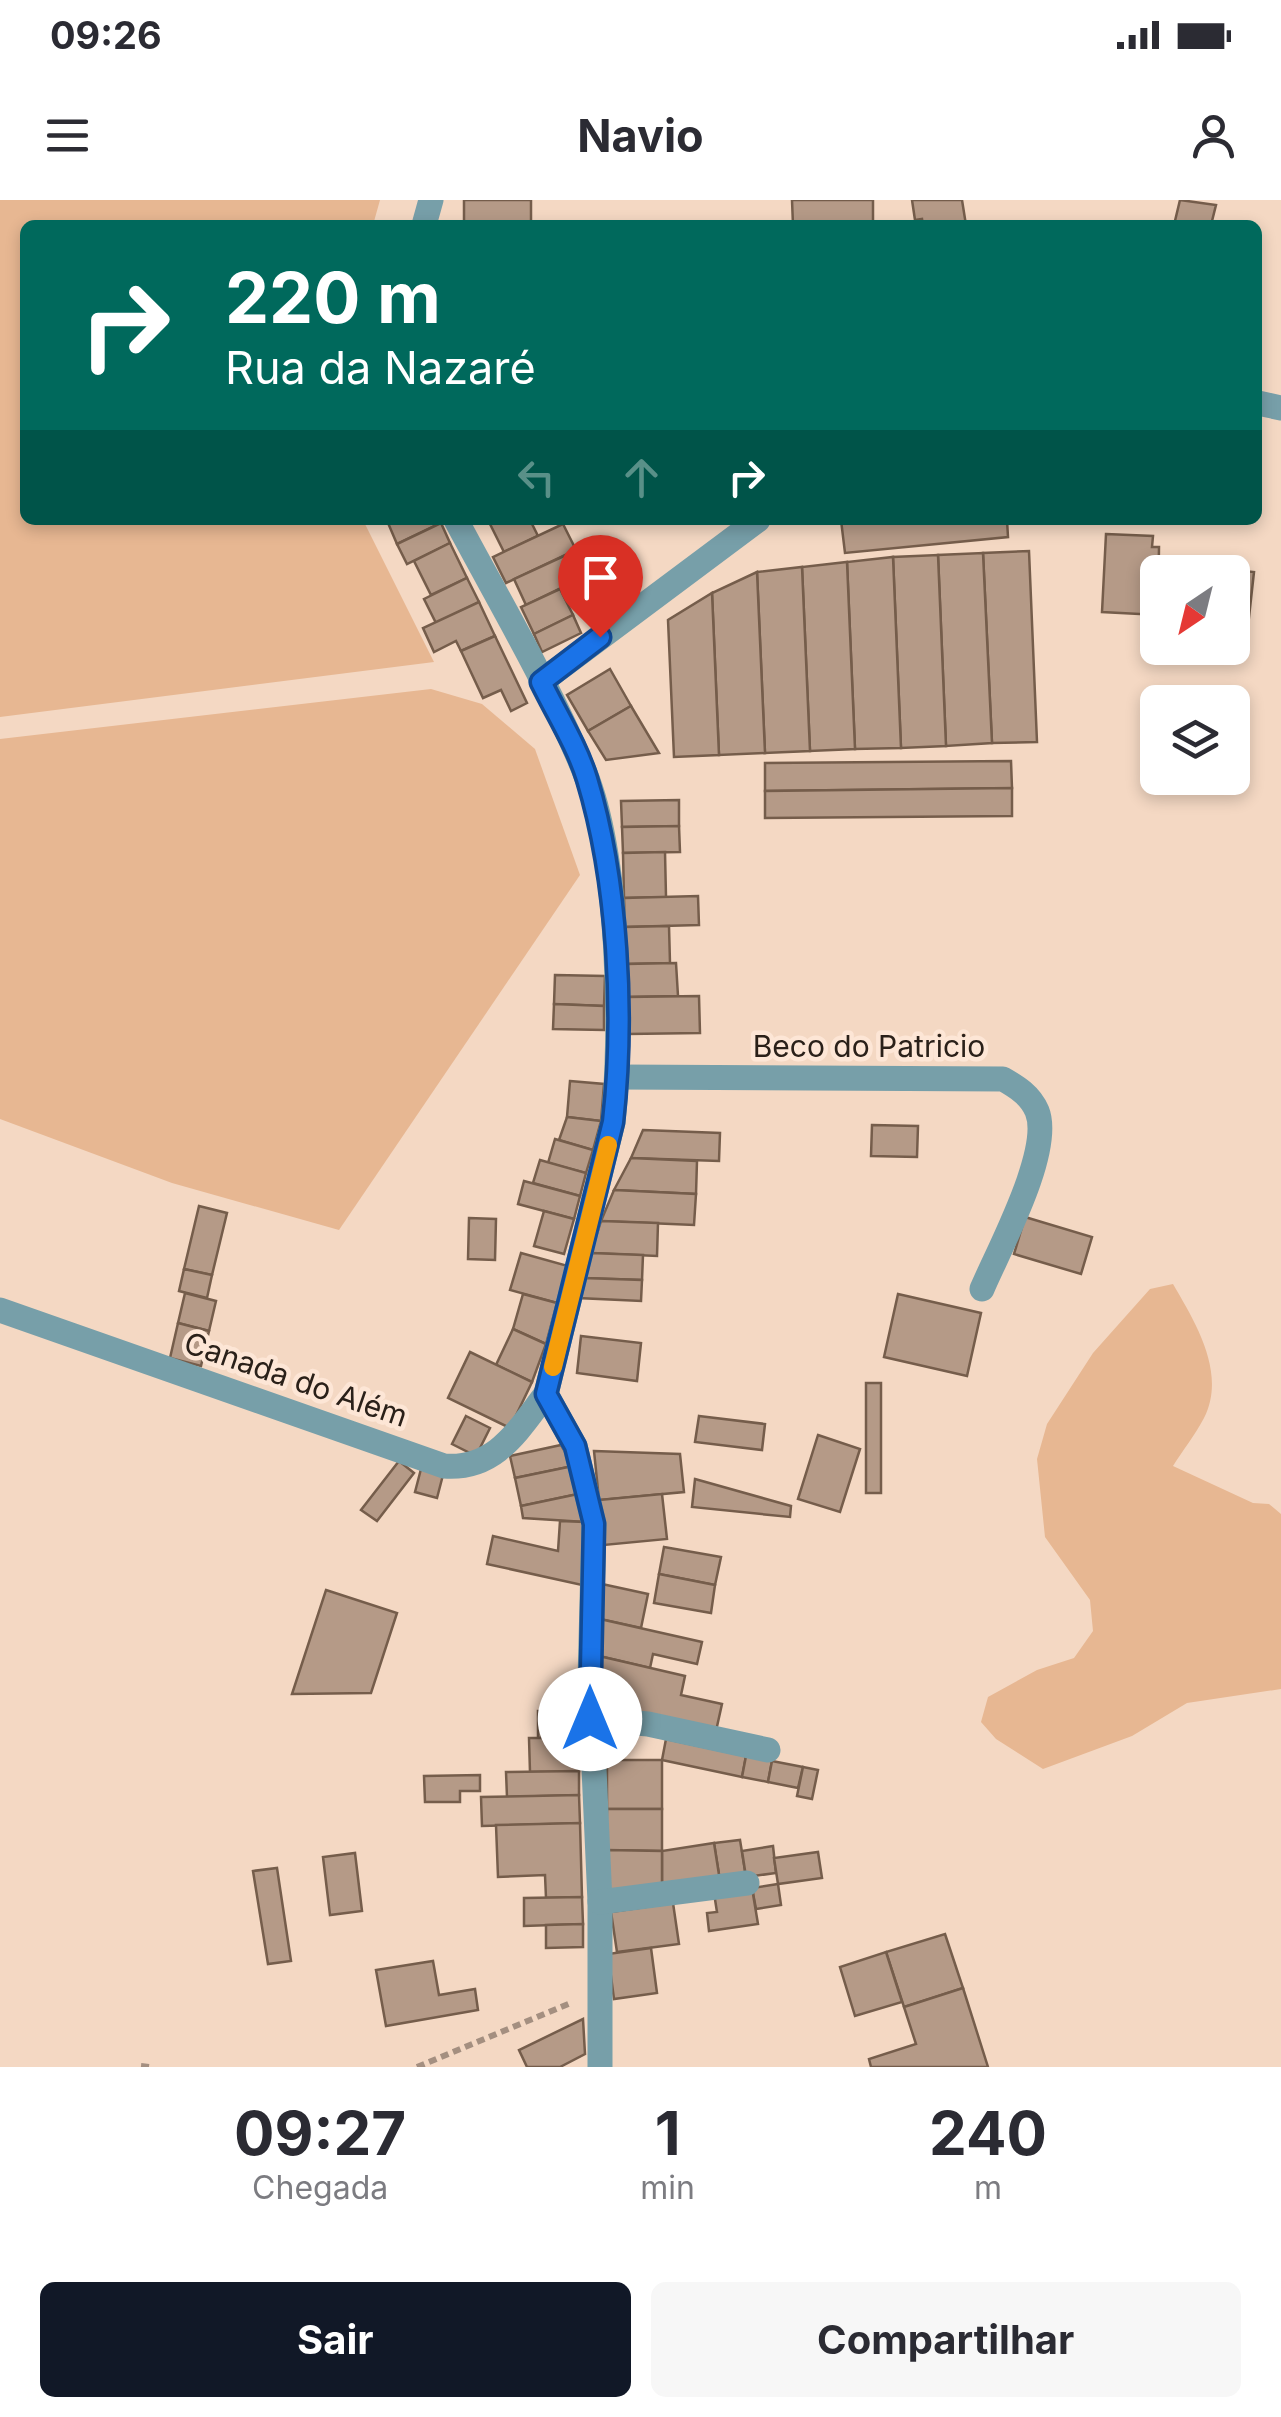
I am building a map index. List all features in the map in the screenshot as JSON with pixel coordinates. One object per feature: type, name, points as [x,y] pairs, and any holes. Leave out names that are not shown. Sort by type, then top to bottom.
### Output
[{"type":"street","points":[[459,525],[586,774],[601,830],[616,994],[618,1077],[613,1122],[546,1394],[575,1446],[594,1524],[590,1719],[600,1902],[600,2067]]},
{"type":"street","points":[[541,682],[751,525]]},
{"type":"street","name":"Beco do Patricio","points":[[618,1077],[1003,1079],[1023,1091],[1036,1110],[1040,1149],[982,1289]]},
{"type":"street","name":"Canada do Além","points":[[0,1310],[444,1466],[460,1467],[490,1458],[546,1394]]},
{"type":"street","points":[[590,1719],[648,1724],[768,1750]]},
{"type":"street","points":[[600,1902],[747,1882]]},
{"type":"path","points":[[417,2067],[598,1992]]},
{"type":"shaded area","points":[[0,200],[380,200],[374,220],[20,220],[20,525],[366,525],[434,662],[0,717]]},
{"type":"shaded area","points":[[431,689],[482,704],[535,749],[580,875],[339,1230],[172,1183],[0,1119],[0,739]]},
{"type":"shaded area","points":[[1173,1284],[1205,1348],[1212,1383],[1204,1418],[1173,1466],[1253,1503],[1269,1504],[1281,1514],[1281,1689],[1187,1703],[1132,1736],[1043,1769],[996,1739],[981,1722],[988,1697],[1037,1670],[1074,1658],[1093,1631],[1090,1600],[1045,1537],[1037,1459],[1047,1424],[1093,1353],[1150,1289]]},
{"type":"building","points":[[464,200],[531,200],[531,220],[464,220]]},
{"type":"building","points":[[792,200],[873,200],[873,220],[793,220]]},
{"type":"building","points":[[912,200],[962,200],[965,220],[915,220]]},
{"type":"building","points":[[1180,200],[1216,205],[1212,220],[1175,220]]},
{"type":"building","points":[[389,525],[437,525],[397,544]]},
{"type":"building","points":[[437,525],[442,525],[450,543],[407,564],[397,544]]},
{"type":"building","points":[[490,525],[532,525],[538,536],[504,552]]},
{"type":"building","points":[[561,525],[576,550],[506,583],[493,557]]},
{"type":"building","points":[[842,525],[1007,525],[1008,537],[845,553]]},
{"type":"building","points":[[1106,534],[1153,536],[1152,547],[1159,547],[1159,555],[1140,555],[1140,614],[1102,612]]},
{"type":"building","points":[[450,543],[467,578],[431,595],[414,561]]},
{"type":"building","points":[[1029,551],[1037,742],[992,743],[983,553]]},
{"type":"building","points":[[983,553],[992,743],[946,746],[938,555]]},
{"type":"building","points":[[938,555],[946,746],[901,748],[893,557]]},
{"type":"building","points":[[564,556],[575,581],[526,605],[514,579]]},
{"type":"building","points":[[893,557],[901,748],[855,749],[847,562]]},
{"type":"building","points":[[847,562],[855,749],[810,751],[802,567]]},
{"type":"building","points":[[802,567],[810,751],[765,753],[757,572]]},
{"type":"building","points":[[757,572],[765,753],[719,755],[712,593]]},
{"type":"building","points":[[1250,572],[1254,572],[1250,608]]},
{"type":"building","points":[[467,578],[479,602],[436,623],[424,599]]},
{"type":"building","points":[[560,589],[573,615],[534,634],[521,607]]},
{"type":"building","points":[[712,593],[719,755],[674,757],[668,620]]},
{"type":"building","points":[[479,602],[495,636],[461,651],[456,641],[434,652],[423,628]]},
{"type":"building","points":[[573,615],[581,633],[542,652],[534,634]]},
{"type":"building","points":[[495,636],[527,703],[511,711],[501,690],[483,698],[461,651]]},
{"type":"building","points":[[610,669],[631,706],[588,731],[567,695]]},
{"type":"building","points":[[631,706],[659,753],[606,760],[588,731]]},
{"type":"building","points":[[1011,761],[1012,788],[765,791],[765,763]]},
{"type":"building","points":[[1012,788],[1012,816],[765,818],[765,791]]},
{"type":"building","points":[[679,800],[679,826],[622,827],[621,801]]},
{"type":"building","points":[[679,826],[680,852],[623,853],[622,827]]},
{"type":"building","points":[[665,852],[666,897],[624,898],[623,853]]},
{"type":"building","points":[[698,896],[699,925],[625,927],[624,898]]},
{"type":"building","points":[[669,926],[670,963],[626,964],[625,927]]},
{"type":"building","points":[[676,963],[678,996],[627,997],[626,964]]},
{"type":"building","points":[[555,975],[605,976],[604,1006],[554,1004]]},
{"type":"building","points":[[699,996],[700,1033],[628,1034],[627,997]]},
{"type":"building","points":[[554,1004],[604,1006],[604,1030],[553,1029]]},
{"type":"building","points":[[570,1081],[604,1084],[601,1121],[567,1117]]},
{"type":"building","points":[[567,1117],[601,1121],[593,1150],[559,1140]]},
{"type":"building","points":[[872,1125],[918,1126],[917,1157],[871,1156]]},
{"type":"building","points":[[643,1130],[720,1133],[719,1161],[631,1158]]},
{"type":"building","points":[[555,1139],[593,1150],[586,1173],[548,1163]]},
{"type":"building","points":[[631,1158],[697,1161],[696,1194],[614,1190]]},
{"type":"building","points":[[540,1160],[586,1173],[580,1196],[533,1183]]},
{"type":"building","points":[[524,1181],[580,1196],[574,1219],[518,1204]]},
{"type":"building","points":[[614,1190],[696,1194],[694,1225],[601,1221]]},
{"type":"building","points":[[199,1206],[227,1213],[212,1275],[184,1269]]},
{"type":"building","points":[[544,1211],[574,1219],[564,1254],[534,1246]]},
{"type":"building","points":[[1025,1217],[1092,1237],[1081,1274],[1014,1254]]},
{"type":"building","points":[[469,1218],[496,1219],[495,1260],[468,1259]]},
{"type":"building","points":[[601,1221],[658,1223],[657,1256],[591,1253]]},
{"type":"building","points":[[521,1253],[568,1266],[557,1303],[510,1290]]},
{"type":"building","points":[[591,1253],[643,1255],[642,1280],[583,1278]]},
{"type":"building","points":[[184,1269],[212,1275],[207,1298],[179,1291]]},
{"type":"building","points":[[583,1278],[642,1280],[641,1301],[578,1298]]},
{"type":"building","points":[[185,1293],[216,1301],[209,1331],[178,1323]]},
{"type":"building","points":[[523,1294],[557,1303],[546,1344],[513,1329]]},
{"type":"building","points":[[898,1294],[981,1313],[967,1376],[884,1357]]},
{"type":"building","points":[[178,1323],[209,1331],[201,1366],[170,1358]]},
{"type":"building","points":[[513,1329],[546,1344],[532,1382],[496,1365]]},
{"type":"building","points":[[581,1336],[641,1343],[637,1381],[577,1373]]},
{"type":"building","points":[[470,1352],[532,1382],[510,1428],[448,1398]]},
{"type":"building","points":[[866,1383],[881,1383],[881,1493],[866,1493]]},
{"type":"building","points":[[466,1416],[490,1428],[476,1456],[452,1444]]},
{"type":"building","points":[[699,1416],[765,1424],[762,1450],[695,1442]]},
{"type":"building","points":[[818,1435],[860,1449],[840,1512],[798,1499]]},
{"type":"building","points":[[561,1445],[573,1466],[515,1478],[510,1456]]},
{"type":"building","points":[[594,1451],[680,1454],[684,1492],[599,1500]]},
{"type":"building","points":[[399,1461],[414,1473],[377,1521],[361,1510]]},
{"type":"building","points":[[573,1466],[578,1494],[521,1506],[515,1478]]},
{"type":"building","points":[[421,1469],[443,1475],[437,1498],[415,1492]]},
{"type":"building","points":[[695,1479],[791,1506],[790,1517],[692,1507]]},
{"type":"building","points":[[578,1494],[585,1522],[523,1518],[521,1506]]},
{"type":"building","points":[[662,1494],[667,1539],[604,1545],[599,1500]]},
{"type":"building","points":[[560,1521],[585,1522],[582,1585],[487,1564],[493,1536],[558,1551]]},
{"type":"building","points":[[664,1547],[721,1557],[715,1585],[659,1574]]},
{"type":"building","points":[[659,1574],[715,1585],[711,1613],[654,1603]]},
{"type":"building","points":[[602,1584],[648,1594],[641,1628],[600,1619]]},
{"type":"building","points":[[326,1590],[397,1613],[371,1693],[292,1694]]},
{"type":"building","points":[[600,1619],[702,1642],[697,1664],[653,1654],[650,1668],[599,1656]]},
{"type":"building","points":[[599,1656],[685,1676],[681,1695],[722,1704],[716,1731],[597,1704]]},
{"type":"building","points":[[538,1711],[577,1711],[578,1738],[538,1738]]},
{"type":"building","points":[[529,1738],[578,1738],[579,1771],[530,1772]]},
{"type":"building","points":[[666,1739],[746,1756],[742,1777],[662,1760]]},
{"type":"building","points":[[746,1756],[772,1761],[768,1782],[742,1777]]},
{"type":"building","points":[[607,1760],[662,1760],[662,1809],[607,1809]]},
{"type":"building","points":[[772,1761],[803,1767],[798,1788],[768,1782]]},
{"type":"building","points":[[803,1767],[818,1770],[812,1799],[797,1796]]},
{"type":"building","points":[[579,1771],[579,1795],[507,1797],[506,1772]]},
{"type":"building","points":[[480,1775],[480,1791],[460,1791],[460,1802],[425,1802],[424,1776]]},
{"type":"building","points":[[579,1795],[580,1823],[482,1826],[481,1797]]},
{"type":"building","points":[[607,1809],[662,1809],[662,1851],[606,1850]]},
{"type":"building","points":[[580,1823],[582,1897],[546,1898],[545,1875],[498,1877],[496,1825]]},
{"type":"building","points":[[740,1840],[746,1877],[720,1881],[714,1843]]},
{"type":"building","points":[[714,1843],[720,1881],[662,1889],[662,1851]]},
{"type":"building","points":[[773,1846],[776,1873],[746,1877],[742,1851]]},
{"type":"building","points":[[606,1850],[662,1851],[662,1889],[606,1897]]},
{"type":"building","points":[[818,1852],[822,1878],[778,1884],[774,1858]]},
{"type":"building","points":[[355,1853],[362,1911],[330,1915],[323,1857]]},
{"type":"building","points":[[277,1868],[291,1961],[268,1964],[253,1871]]},
{"type":"building","points":[[778,1884],[781,1905],[756,1909],[752,1888]]},
{"type":"building","points":[[752,1888],[758,1924],[709,1931],[707,1913],[717,1912],[714,1893]]},
{"type":"building","points":[[582,1897],[583,1924],[524,1926],[524,1898]]},
{"type":"building","points":[[673,1903],[679,1944],[617,1952],[611,1912]]},
{"type":"building","points":[[583,1924],[583,1947],[546,1948],[546,1925]]},
{"type":"building","points":[[945,1934],[963,1988],[904,2007],[886,1952]]},
{"type":"building","points":[[651,1948],[657,1993],[614,1999],[608,1954]]},
{"type":"building","points":[[886,1952],[902,2002],[855,2016],[840,1967]]},
{"type":"building","points":[[433,1961],[439,1995],[475,1989],[478,2010],[386,2026],[376,1970]]},
{"type":"building","points":[[963,1988],[988,2067],[871,2067],[869,2059],[916,2044],[904,2007]]},
{"type":"building","points":[[583,2019],[585,2054],[560,2067],[527,2067],[519,2050]]},
{"type":"slow traffic","points":[[553,1367],[608,1145]]},
{"type":"route","points":[[590,1719],[594,1524],[575,1446],[546,1394],[613,1122],[618,1077],[616,994],[601,830],[586,774],[541,682],[600,637]]}]
